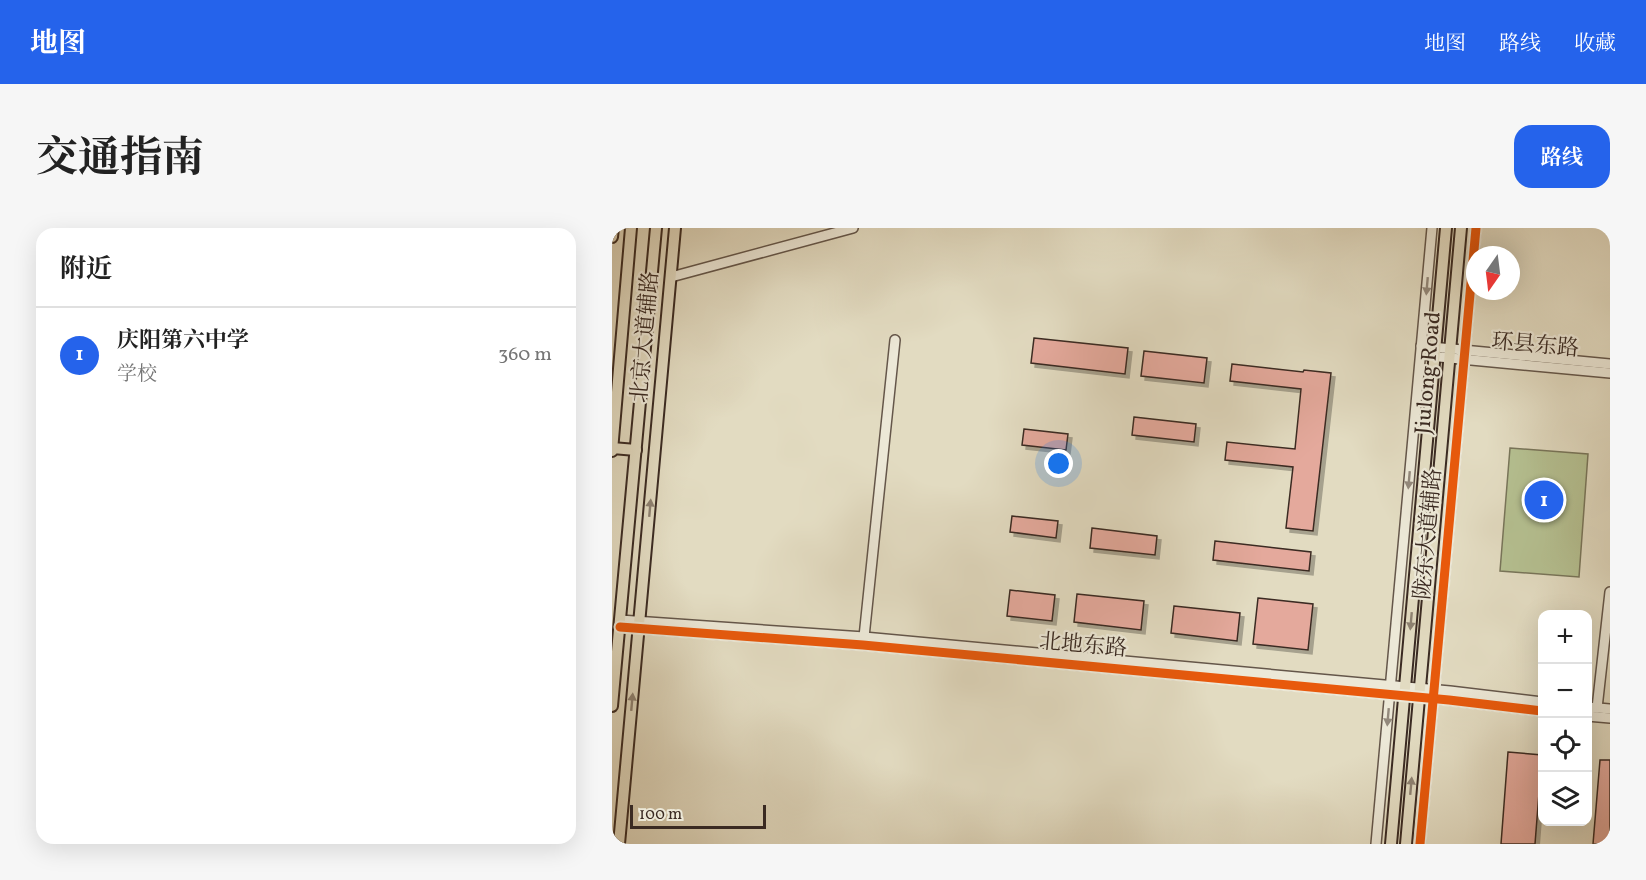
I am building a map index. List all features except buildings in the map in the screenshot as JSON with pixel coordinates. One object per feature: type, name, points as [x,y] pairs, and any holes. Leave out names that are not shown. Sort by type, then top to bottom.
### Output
[{"type":"main road","points":[[612,237],[613,228]]},
{"type":"main road","points":[[632,228],[612,450],[636,450]]},
{"type":"main road","points":[[612,706],[656,228]]},
{"type":"main road","name":"北京大道辅路","points":[[619,844],[675,228]]},
{"type":"main road","name":"Jiulong Road","points":[[1391,844],[1446,228]]},
{"type":"main road","name":"Jiulong Road","points":[[1406,844],[1461,228]]},
{"type":"street","points":[[671,277],[853,228]]},
{"type":"street","name":"陇东大道辅路","points":[[1376,844],[1432,228]]},
{"type":"street","name":"陇东大道辅路","points":[[1420,844],[1476,228]]},
{"type":"street","points":[[864,637],[895,340]]},
{"type":"street","name":"环县东路","points":[[1421,351],[1610,364]]},
{"type":"street","name":"环县东路","points":[[1464,355],[1610,373]]},
{"type":"street","points":[[1610,592],[1592,708],[1610,709]]},
{"type":"street","name":"北地东路","points":[[620,623],[1390,690]]},
{"type":"street","name":"北地东路","points":[[639,625],[864,637],[1405,692],[1538,702]]},
{"type":"street","name":"北地东路","points":[[1434,694],[1538,710]]},
{"type":"street","points":[[1592,716],[1610,718]]},
{"type":"green space","points":[[1510,448],[1588,454],[1579,577],[1500,571]]},
{"type":"cycle path","points":[[1420,844],[1476,228]]},
{"type":"cycle path","points":[[620,627],[863,645],[1449,700],[1538,711]]},
{"type":"place","name":"庆阳第六中学","points":[[1544,500]]}]
